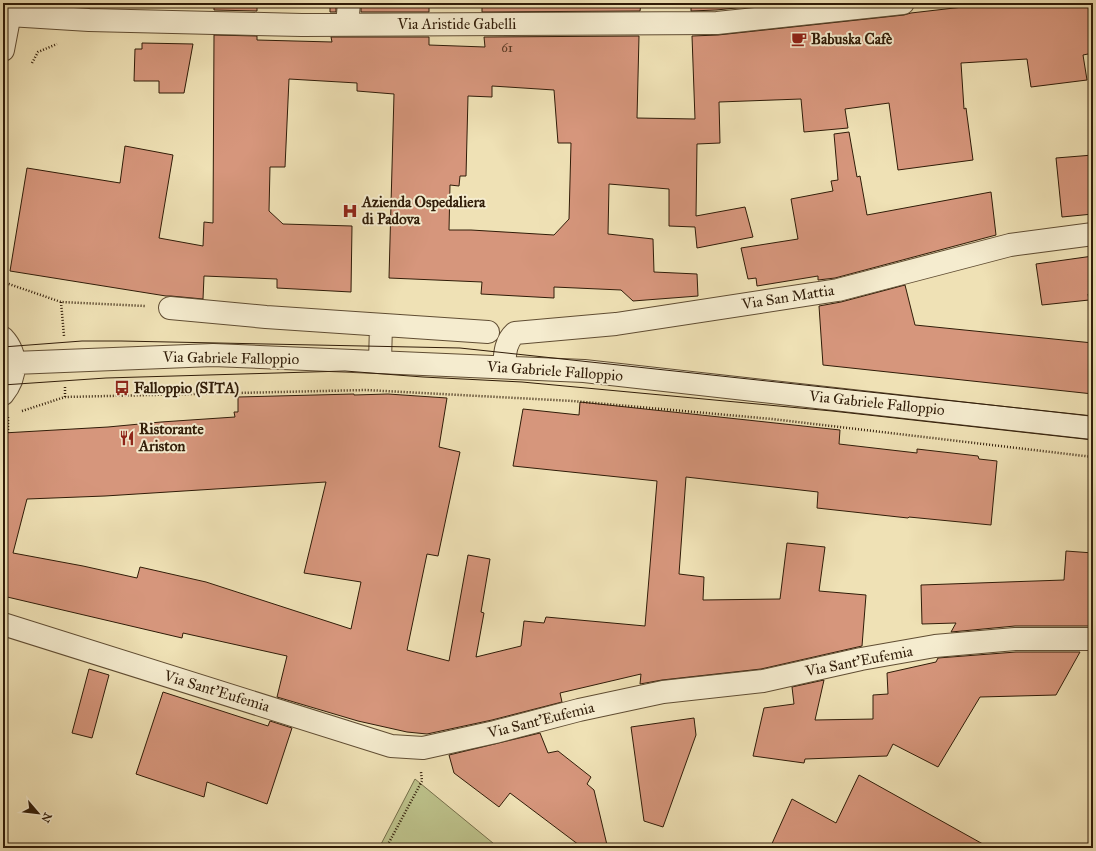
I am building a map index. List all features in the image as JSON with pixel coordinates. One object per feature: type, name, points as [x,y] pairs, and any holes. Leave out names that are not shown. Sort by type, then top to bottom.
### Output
[{"type":"street","points":[[347,25],[349,3]]},
{"type":"street","name":"Via Aristide Gabelli","points":[[11,9],[89,20],[347,25],[717,23],[903,3]]},
{"type":"street","points":[[3,50],[11,9]]},
{"type":"street","name":"Via San Mattia","points":[[504,367],[506,346],[510,337],[515,333],[616,324],[838,290],[1010,245],[1093,234]]},
{"type":"street","points":[[170,308],[488,332]]},
{"type":"street","points":[[380,362],[381,325]]},
{"type":"street","points":[[3,338],[8,343],[13,354],[14,362],[13,377],[8,388],[3,394]]},
{"type":"street","name":"Via Gabriele Falloppio","points":[[14,362],[213,355],[591,372],[1093,428]]},
{"type":"street","name":"Via Sant'Eufemia","points":[[3,624],[391,746],[423,748],[495,732],[579,710],[663,692],[763,681],[861,659],[935,646],[1014,640],[1093,639]]},
{"type":"path","points":[[3,282],[61,302],[170,308]]},
{"type":"path","points":[[22,411],[65,397],[366,390],[573,401],[772,419],[1093,458]]},
{"type":"path","points":[[3,419],[14,413]]},
{"type":"path","points":[[8,417],[8,433]]},
{"type":"path","points":[[386,848],[422,781],[423,748]]},
{"type":"green space","points":[[415,779],[499,848],[379,848]]},
{"type":"building","points":[[214,3],[257,3],[257,11],[214,10]]},
{"type":"building","points":[[330,3],[336,3],[336,12],[330,12]]},
{"type":"building","points":[[361,3],[429,3],[429,12],[361,12]]},
{"type":"building","points":[[482,3],[641,3],[640,11],[482,12]]},
{"type":"building","points":[[691,3],[786,3],[691,11]]},
{"type":"building","points":[[978,3],[1093,3],[1093,53],[1083,55],[1087,80],[1031,87],[1027,59],[961,63],[964,109],[966,108],[973,160],[898,170],[889,103],[845,109],[848,128],[804,132],[801,99],[719,102],[720,143],[697,144],[696,216],[745,207],[753,237],[697,248],[695,227],[669,226],[669,189],[609,184],[608,234],[653,239],[654,272],[697,274],[698,296],[633,301],[621,290],[554,287],[554,298],[481,294],[482,282],[389,278],[394,94],[357,91],[357,83],[289,79],[285,167],[270,167],[269,211],[283,224],[352,226],[351,292],[277,288],[277,279],[204,276],[203,299],[166,296],[10,271],[27,168],[120,183],[125,146],[173,155],[159,238],[203,246],[204,222],[213,223],[214,35],[257,36],[257,40],[332,42],[331,37],[429,37],[429,45],[485,47],[484,37],[639,36],[637,118],[695,119],[692,36],[718,35],[904,15],[963,7]],"holes":[[[492,86],[554,90],[558,143],[571,143],[569,219],[554,235],[449,230],[450,185],[459,186],[460,176],[466,176],[468,96],[492,97]]]},
{"type":"building","points":[[142,43],[193,44],[184,93],[159,93],[159,81],[134,81],[135,49],[142,49]]},
{"type":"building","points":[[849,132],[857,177],[860,176],[867,215],[991,192],[996,235],[835,278],[818,280],[818,276],[757,286],[756,278],[748,279],[741,248],[798,239],[791,199],[833,191],[831,181],[838,180],[834,134]]},
{"type":"building","points":[[1093,155],[1093,214],[1062,217],[1056,158]]},
{"type":"building","points":[[1093,256],[1093,293],[1088,294],[1089,300],[1042,305],[1036,264]]},
{"type":"building","points":[[905,285],[915,325],[1093,343],[1093,394],[823,365],[819,306],[841,302]]},
{"type":"building","points":[[388,394],[447,398],[439,447],[460,452],[438,556],[427,554],[407,650],[449,661],[468,555],[490,559],[481,612],[484,613],[476,657],[521,646],[524,621],[544,623],[546,617],[645,626],[657,481],[513,466],[523,409],[579,415],[580,402],[840,430],[839,444],[917,453],[917,449],[978,456],[979,459],[997,461],[991,525],[817,508],[818,492],[686,477],[679,574],[704,577],[703,600],[780,599],[787,543],[825,547],[819,591],[866,595],[862,646],[761,669],[662,680],[640,684],[641,674],[560,693],[562,702],[492,720],[427,734],[407,732],[358,721],[277,697],[287,656],[183,633],[182,638],[3,596],[3,433],[108,427],[235,417],[234,412],[238,412],[238,397]],"holes":[[[326,482],[304,573],[361,582],[351,629],[206,582],[140,567],[137,578],[13,553],[27,499],[105,496]]]},
{"type":"building","points":[[1066,551],[1093,553],[1093,626],[1015,626],[951,632],[956,623],[922,624],[921,585],[1064,580]]},
{"type":"building","points":[[1016,652],[1080,652],[1056,695],[980,697],[938,767],[893,744],[887,756],[805,759],[804,763],[753,756],[764,708],[794,704],[792,687],[824,680],[815,720],[873,719],[873,695],[888,694],[887,673],[936,662],[938,658]]},
{"type":"building","points":[[89,669],[109,675],[92,738],[72,733]]},
{"type":"building","points":[[163,692],[268,726],[270,721],[292,728],[267,804],[207,782],[204,797],[136,774]]},
{"type":"building","points":[[694,718],[696,735],[663,827],[644,821],[631,727]]},
{"type":"building","points":[[540,733],[548,753],[558,751],[591,777],[587,784],[594,790],[607,845],[593,848],[583,848],[510,793],[499,807],[454,773],[449,755]]},
{"type":"building","points":[[859,775],[990,848],[770,848],[792,799],[836,823]]},
{"type":"tram line","points":[[3,347],[82,341],[121,341],[460,348],[1093,416]]},
{"type":"tram line","points":[[3,385],[106,378],[345,371],[522,382],[832,411],[1093,440]]},
{"type":"place","name":"Babuska Cafè","points":[[799,39]]},
{"type":"place","name":"Azienda Ospedaliera di Padova","points":[[350,211]]},
{"type":"place","name":"Falloppio (SITA)","points":[[122,388]]},
{"type":"place","name":"Ristorante Ariston","points":[[127,438]]}]
